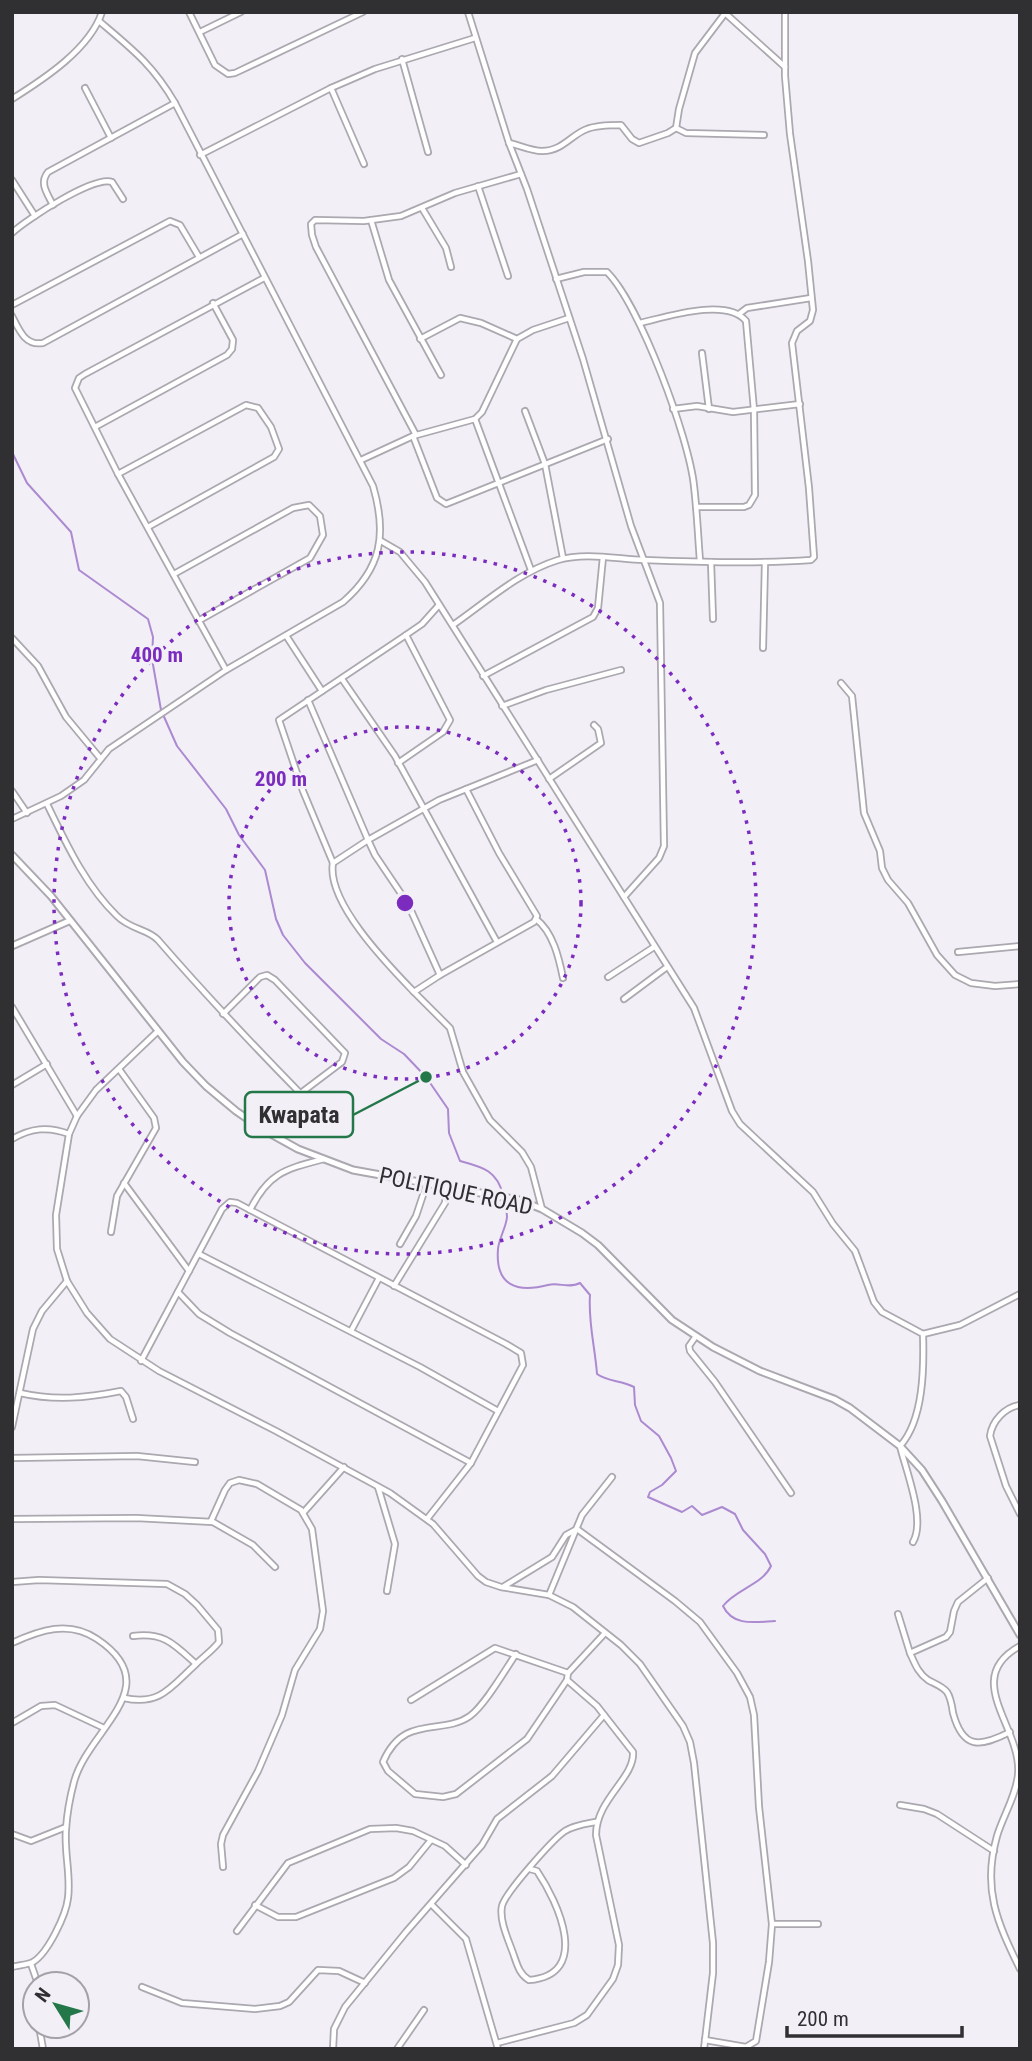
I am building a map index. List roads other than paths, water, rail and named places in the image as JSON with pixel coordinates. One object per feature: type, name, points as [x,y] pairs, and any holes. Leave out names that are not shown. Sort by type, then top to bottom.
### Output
[{"type":"street","points":[[12,99],[57,69],[99,22],[102,12]]},
{"type":"street","points":[[189,12],[215,65],[228,74],[363,12]]},
{"type":"street","points":[[200,32],[241,12]]},
{"type":"street","points":[[468,12],[608,439],[643,560],[662,611],[664,846],[659,858],[624,897]]},
{"type":"street","points":[[453,625],[531,570],[563,558],[765,562],[811,560],[816,551],[792,343],[795,335],[811,317],[811,298],[790,134],[785,67],[785,12]]},
{"type":"street","points":[[509,143],[547,151],[566,143],[584,129],[621,125],[632,139],[639,143],[668,133],[676,128],[695,53],[726,13],[785,67]]},
{"type":"street","points":[[12,820],[47,803],[83,780],[109,750],[226,670],[343,602],[357,590],[371,570],[381,541],[379,507],[373,486],[160,77],[99,22]]},
{"type":"street","points":[[200,155],[331,88],[402,59],[475,38]]},
{"type":"street","points":[[402,59],[428,152]]},
{"type":"street","points":[[85,88],[111,138]]},
{"type":"street","points":[[331,88],[364,164]]},
{"type":"street","points":[[53,205],[43,185],[48,172],[174,103]]},
{"type":"street","points":[[676,128],[686,133],[764,135]]},
{"type":"street","points":[[521,174],[447,196],[401,215],[371,220],[315,220],[311,224],[312,235],[415,436],[439,502],[446,504],[457,501],[608,439]]},
{"type":"street","points":[[12,180],[35,216]]},
{"type":"street","points":[[12,233],[35,216],[93,183],[106,180],[117,186],[123,198]]},
{"type":"street","points":[[478,186],[508,276]]},
{"type":"street","points":[[422,208],[446,248],[451,267]]},
{"type":"street","points":[[371,220],[389,281],[441,375]]},
{"type":"street","points":[[12,305],[170,221],[180,225],[199,257]]},
{"type":"street","points":[[12,316],[25,338],[36,344],[43,343],[243,234]]},
{"type":"street","points":[[556,279],[584,272],[607,272],[640,323],[673,409],[691,469],[700,561]]},
{"type":"street","points":[[226,670],[118,474],[75,388],[79,378],[213,303],[264,278]]},
{"type":"street","points":[[739,314],[747,308],[811,298]]},
{"type":"street","points":[[94,427],[227,355],[232,349],[233,340],[213,303]]},
{"type":"street","points":[[640,323],[719,309],[739,314],[746,321],[754,410],[757,488],[754,499],[744,507],[696,507]]},
{"type":"street","points":[[420,339],[460,318],[481,323],[517,339]]},
{"type":"street","points":[[360,460],[415,436],[475,419],[482,412],[517,339],[533,330],[569,318]]},
{"type":"street","points":[[702,353],[709,409]]},
{"type":"street","points":[[673,409],[697,406],[722,412],[800,404]]},
{"type":"street","points":[[118,474],[246,405],[258,408],[266,419],[278,443],[278,453],[148,527]]},
{"type":"street","points":[[525,411],[545,464],[563,558]]},
{"type":"street","points":[[475,419],[531,570]]},
{"type":"street","points":[[174,574],[293,508],[309,505],[320,516],[323,535],[310,558],[198,621]]},
{"type":"street","points":[[381,541],[400,552],[413,565],[698,1014],[732,1111],[740,1124],[813,1192],[833,1224],[855,1251],[874,1302],[881,1312],[923,1334],[960,1325],[1020,1294]]},
{"type":"street","points":[[484,676],[593,617],[598,608],[603,557]]},
{"type":"street","points":[[711,562],[713,619]]},
{"type":"street","points":[[763,648],[765,562]]},
{"type":"street","points":[[439,605],[422,624],[284,715],[279,722],[303,791],[333,863],[331,870],[339,893],[372,948],[450,1028],[463,1072],[490,1120],[522,1152],[531,1167],[542,1209]]},
{"type":"street","points":[[398,764],[443,732],[450,720],[406,635]]},
{"type":"street","points":[[286,637],[322,691]]},
{"type":"street","points":[[12,638],[38,666],[66,717],[100,758]]},
{"type":"street","points":[[502,706],[621,670]]},
{"type":"street","points":[[342,679],[398,764],[498,942]]},
{"type":"street","points":[[841,683],[852,696],[866,820],[875,836],[880,851],[881,868],[888,880],[908,903],[937,955],[955,975],[971,983],[995,986],[1020,984]]},
{"type":"street","points":[[308,700],[375,855],[408,904],[440,975]]},
{"type":"street","points":[[549,779],[601,743],[598,729],[594,725]]},
{"type":"street","points":[[333,863],[368,839],[423,809],[538,760]]},
{"type":"street","points":[[466,789],[499,853],[536,913],[536,919],[544,926],[553,944],[563,978]]},
{"type":"street","points":[[12,791],[27,813]]},
{"type":"street","points":[[47,803],[68,850],[110,908],[134,929],[157,938],[223,1014],[300,1093]]},
{"type":"street","name":"POLITIQUE ROAD","points":[[12,855],[51,896],[158,1032],[206,1086],[266,1132],[298,1149],[353,1170],[519,1200],[565,1220],[598,1245],[654,1303],[696,1336],[760,1371],[834,1399],[900,1446],[922,1470],[1020,1635]]},
{"type":"street","points":[[414,992],[536,919]]},
{"type":"street","points":[[12,946],[69,921]]},
{"type":"street","points":[[958,953],[1020,946]]},
{"type":"street","points":[[608,977],[654,947]]},
{"type":"street","points":[[624,999],[667,967]]},
{"type":"street","points":[[223,1014],[260,977],[267,975],[340,1046],[345,1055],[342,1062],[300,1093],[266,1132]]},
{"type":"street","points":[[12,1007],[14,1015],[77,1116]]},
{"type":"street","points":[[158,1032],[102,1083],[77,1116],[69,1134],[56,1224],[57,1249],[67,1280],[100,1329],[141,1361],[378,1486],[426,1519],[478,1576],[493,1586],[549,1595],[573,1607],[621,1644],[640,1664],[677,1715],[690,1742],[713,1943],[713,1973],[704,2049]]},
{"type":"street","points":[[12,1085],[47,1064]]},
{"type":"street","points":[[111,1231],[117,1196],[153,1136],[156,1123],[119,1069]]},
{"type":"street","points":[[12,1139],[35,1129],[51,1129],[69,1134]]},
{"type":"street","points":[[250,1210],[267,1183],[298,1165],[324,1159]]},
{"type":"street","points":[[124,1183],[189,1271]]},
{"type":"street","points":[[400,1244],[416,1216],[428,1184]]},
{"type":"street","points":[[394,1286],[445,1203],[447,1186]]},
{"type":"street","points":[[141,1361],[227,1203],[237,1203],[521,1353],[523,1365],[471,1464],[426,1519]]},
{"type":"street","points":[[198,1254],[351,1331],[498,1411]]},
{"type":"street","points":[[351,1331],[379,1278]]},
{"type":"street","points":[[12,1427],[33,1329],[42,1311],[67,1280]]},
{"type":"street","points":[[178,1292],[199,1314],[230,1333],[471,1464]]},
{"type":"street","points":[[913,1542],[917,1532],[916,1513],[900,1446],[910,1430],[920,1399],[923,1334]]},
{"type":"street","points":[[696,1336],[689,1346],[690,1351],[715,1382],[791,1493]]},
{"type":"street","points":[[20,1393],[46,1399],[66,1399],[121,1391],[126,1397],[133,1419]]},
{"type":"street","points":[[1020,1405],[1013,1406],[996,1420],[990,1429],[1006,1486],[1020,1514]]},
{"type":"street","points":[[12,1458],[125,1456],[195,1462]]},
{"type":"street","points":[[303,1513],[344,1467]]},
{"type":"street","points":[[549,1595],[586,1508],[612,1477]]},
{"type":"street","points":[[211,1521],[225,1490],[230,1483],[239,1480],[257,1484],[303,1513],[310,1523],[317,1554],[319,1595],[323,1611],[322,1625],[299,1663],[282,1715],[258,1771],[223,1835],[223,1867]]},
{"type":"street","points":[[378,1486],[394,1544],[387,1591]]},
{"type":"street","points":[[12,1518],[211,1521],[253,1545],[275,1567]]},
{"type":"street","points":[[502,1587],[552,1557],[566,1535],[577,1529]]},
{"type":"street","points":[[577,1529],[700,1622],[737,1673],[750,1697],[754,1715],[772,1924],[756,2049]]},
{"type":"street","points":[[910,1653],[946,1637],[950,1632],[958,1602],[988,1578]]},
{"type":"street","points":[[12,1582],[157,1582],[176,1588],[197,1605],[220,1634],[217,1645],[167,1692],[154,1699],[124,1698]]},
{"type":"street","points":[[898,1614],[914,1664],[922,1675],[947,1692],[959,1728],[967,1739],[976,1744],[987,1743],[1010,1732]]},
{"type":"street","points":[[12,1643],[51,1629],[73,1628],[90,1634],[113,1651],[125,1665],[127,1683],[124,1698],[77,1772],[66,1827],[67,1903],[47,1947],[31,1964],[12,1967]]},
{"type":"street","points":[[516,1654],[470,1716],[452,1723],[422,1727],[401,1737],[394,1745],[383,1762],[406,1789],[415,1794],[443,1797],[451,1797],[464,1790],[527,1739],[567,1680],[568,1673],[605,1633]]},
{"type":"street","points":[[133,1636],[151,1634],[163,1637],[196,1664]]},
{"type":"street","points":[[1019,1967],[991,1898],[994,1851],[1018,1774],[1016,1751],[999,1709],[993,1679],[1002,1659],[1020,1646]]},
{"type":"street","points":[[411,1700],[495,1648],[568,1673]]},
{"type":"street","points":[[432,1905],[466,1939],[497,2046],[574,2023],[587,2015],[613,1979],[618,1965],[619,1945],[596,1835],[596,1822],[606,1801],[632,1765],[634,1756],[593,1702],[567,1680]]},
{"type":"street","points":[[12,1723],[41,1706],[55,1705],[104,1728]]},
{"type":"street","points":[[333,2049],[336,2022],[345,2007],[466,1865],[498,1819],[552,1776],[604,1715]]},
{"type":"street","points":[[900,1805],[937,1814],[994,1851]]},
{"type":"street","points":[[530,1869],[537,1871],[547,1886],[563,1928],[566,1947],[563,1962],[555,1972],[530,1980],[518,1968],[506,1933],[502,1907],[509,1893],[530,1869],[559,1836],[572,1827],[596,1822]]},
{"type":"street","points":[[12,1834],[31,1841],[66,1827]]},
{"type":"street","points":[[237,1931],[288,1863],[376,1828],[413,1831],[452,1850],[466,1865]]},
{"type":"street","points":[[256,1905],[278,1917],[296,1917],[394,1878],[408,1867],[431,1840]]},
{"type":"street","points":[[772,1924],[818,1924]]},
{"type":"street","points":[[31,1964],[33,1970]]},
{"type":"street","points":[[142,1987],[183,2004],[255,2009],[289,2002],[318,1970],[338,1971],[365,1983]]},
{"type":"street","points":[[397,2049],[425,2010]]},
{"type":"street","points":[[705,2040],[746,2047],[757,2041]]},
{"type":"waterway","points":[[12,452],[27,483],[71,532],[79,570],[148,619],[153,637],[152,659],[161,710],[177,746],[226,809],[239,835],[265,870],[276,919],[283,935],[305,963],[381,1039],[404,1054],[426,1077],[448,1109],[449,1133],[460,1161],[488,1171],[497,1180],[503,1195]]},
{"type":"waterway","points":[[504,1200],[507,1217],[499,1245],[498,1261],[504,1279],[510,1284],[527,1288],[580,1283],[590,1295],[597,1374],[634,1387],[635,1405],[641,1421],[659,1436],[676,1471],[650,1492],[648,1497],[682,1512],[692,1506],[702,1515],[722,1507],[735,1514],[743,1530],[765,1554],[771,1566],[762,1578],[723,1606],[727,1613],[739,1620],[775,1621]]},
{"type":"place","name":"Kwapata","points":[[426,1077]]}]
